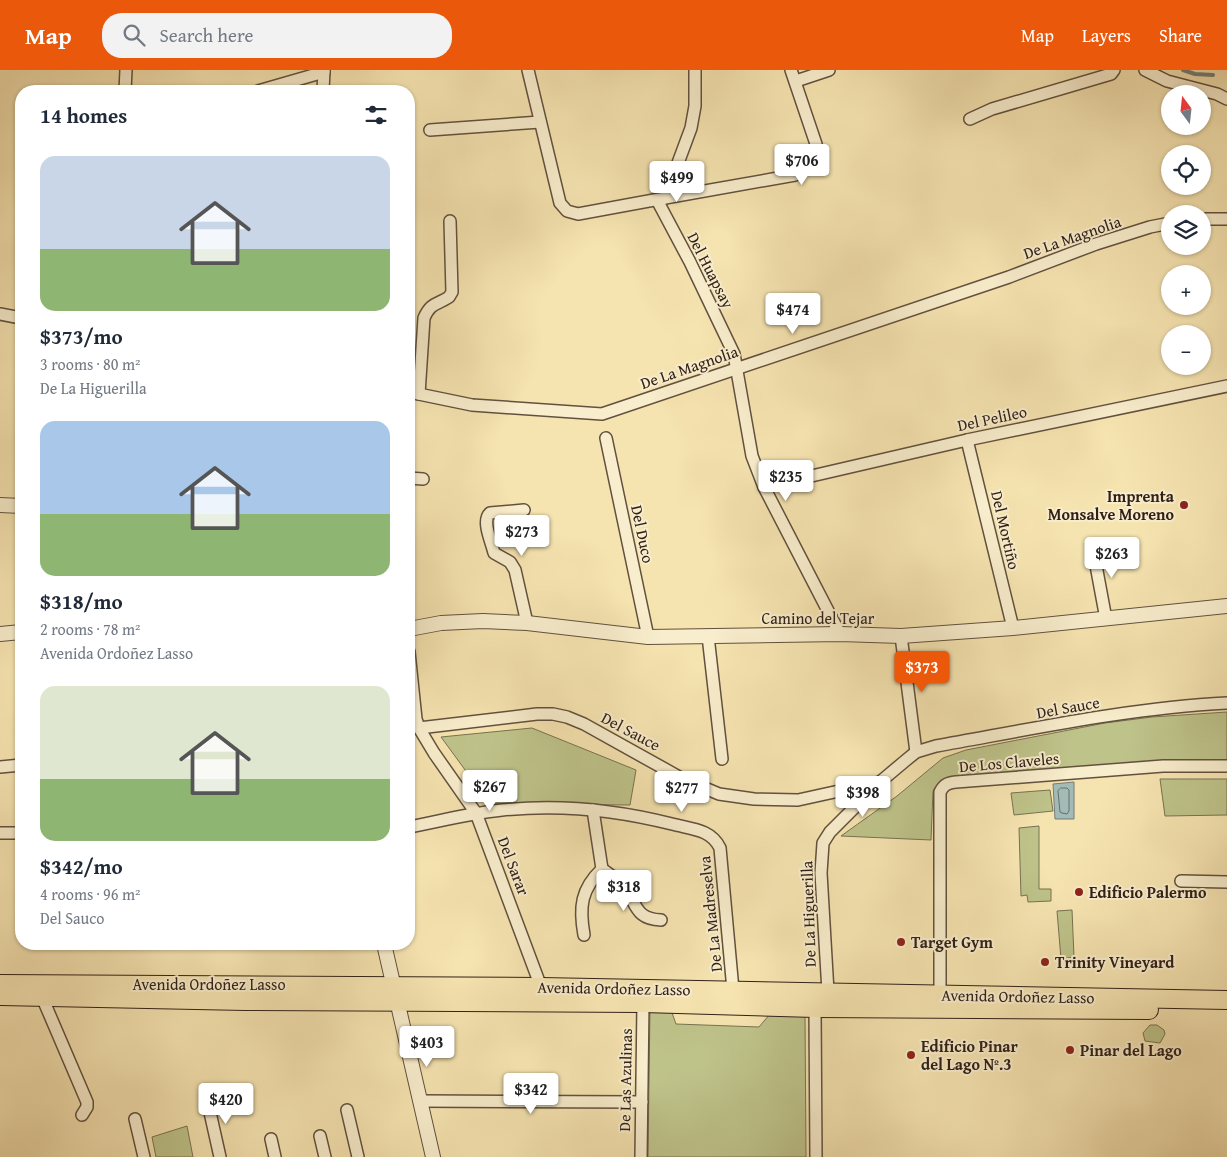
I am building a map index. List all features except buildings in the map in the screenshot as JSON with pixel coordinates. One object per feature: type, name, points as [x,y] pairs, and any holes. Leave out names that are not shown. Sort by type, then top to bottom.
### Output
[{"type":"main road","name":"Avenida Ordoñez Lasso","points":[[0,984],[395,993],[815,1008],[1227,1011]]},
{"type":"main road","name":"Avenida Ordoñez Lasso","points":[[0,996],[395,993],[541,986],[1227,1000]]},
{"type":"street","points":[[125,85],[126,70]]},
{"type":"street","points":[[528,70],[560,203],[567,211],[578,214],[795,175],[807,168],[816,158],[816,144],[791,70]]},
{"type":"street","points":[[661,199],[691,128],[695,106],[695,70]]},
{"type":"street","points":[[796,81],[829,70]]},
{"type":"street","points":[[970,119],[992,109],[1111,74],[1114,70]]},
{"type":"street","points":[[1145,70],[1167,81],[1217,94],[1227,99]]},
{"type":"street","points":[[278,85],[324,71],[323,85]]},
{"type":"street","points":[[430,130],[540,122]]},
{"type":"street","name":"Del Huapsay","points":[[661,199],[734,354],[752,456],[764,487],[840,634]]},
{"type":"street","points":[[1211,219],[1227,219]]},
{"type":"street","points":[[415,386],[424,318],[435,302],[449,297],[452,292],[450,221]]},
{"type":"street","name":"De La Magnolia","points":[[415,393],[472,405],[602,414],[1009,277],[1096,244],[1161,225]]},
{"type":"street","points":[[0,314],[15,317]]},
{"type":"street","name":"Del Pelileo","points":[[764,487],[968,440],[1227,386]]},
{"type":"street","name":"Del Duco","points":[[606,438],[648,637]]},
{"type":"street","name":"Del Mortiño","points":[[968,440],[1013,628]]},
{"type":"street","points":[[415,478],[423,479]]},
{"type":"street","points":[[0,505],[15,506]]},
{"type":"street","points":[[524,510],[490,512],[487,515],[486,521],[494,553],[510,562],[515,570],[527,623]]},
{"type":"street","points":[[1092,544],[1106,619]]},
{"type":"street","name":"Camino del Tejar","points":[[415,628],[440,623],[483,621],[527,623],[648,637],[840,634],[901,636],[1013,628],[1227,606]]},
{"type":"street","points":[[0,634],[15,633]]},
{"type":"street","points":[[708,636],[722,759]]},
{"type":"street","points":[[901,636],[916,752]]},
{"type":"street","name":"Del Sauce","points":[[916,752],[936,746],[1102,717],[1180,706],[1227,703]]},
{"type":"street","name":"Del Sauce","points":[[415,722],[537,714],[553,714],[567,717],[584,724],[682,778],[719,794],[754,800],[798,800],[880,782]]},
{"type":"street","name":"Del Sarar","points":[[415,722],[476,813],[541,986]]},
{"type":"street","name":"De La Higuerilla","points":[[828,992],[821,863],[823,843],[830,832],[880,782],[916,752]]},
{"type":"street","points":[[0,767],[15,766]]},
{"type":"street","name":"De Los Claveles","points":[[940,994],[940,792],[943,786],[956,782],[1162,766],[1227,766]]},
{"type":"street","name":"De La Madreselva","points":[[415,826],[476,813],[543,808],[593,810],[639,816],[705,832],[717,841],[720,848],[734,990]]},
{"type":"street","points":[[593,810],[602,869],[624,886],[640,914],[649,920],[660,920]]},
{"type":"street","points":[[0,833],[15,833]]},
{"type":"street","points":[[584,935],[581,922],[585,890],[592,878],[602,869]]},
{"type":"street","points":[[1181,882],[1227,882]]},
{"type":"street","points":[[385,950],[433,1157]]},
{"type":"street","points":[[42,997],[87,1102],[87,1107],[82,1115]]},
{"type":"street","name":"De Las Azulinas","points":[[641,1157],[643,1003]]},
{"type":"street","points":[[815,1008],[816,1157]]},
{"type":"street","points":[[207,1099],[220,1157]]},
{"type":"street","points":[[420,1101],[642,1102]]},
{"type":"street","points":[[347,1110],[358,1157]]},
{"type":"street","points":[[135,1119],[144,1157]]},
{"type":"street","points":[[320,1136],[325,1157]]},
{"type":"street","points":[[271,1139],[275,1157]]},
{"type":"green space","points":[[1227,712],[1227,765],[950,777],[941,782],[933,791],[931,840],[841,836],[897,796],[943,758],[966,750],[1105,723],[1152,717]]},
{"type":"green space","points":[[532,728],[636,770],[630,805],[490,804],[441,737]]},
{"type":"green space","points":[[1160,779],[1227,779],[1227,815],[1165,816]]},
{"type":"green space","points":[[1050,790],[1053,811],[1014,815],[1011,793]]},
{"type":"green space","points":[[1039,826],[1039,889],[1051,889],[1051,901],[1028,902],[1027,895],[1021,896],[1019,828]]},
{"type":"green space","points":[[1072,910],[1074,957],[1061,959],[1057,911]]},
{"type":"green space","points":[[650,1008],[671,1010],[676,1024],[759,1027],[770,1014],[805,1015],[806,1157],[648,1157]]},
{"type":"green space","points":[[1150,1025],[1157,1025],[1164,1030],[1165,1034],[1160,1043],[1145,1041],[1143,1033]]},
{"type":"green space","points":[[187,1126],[193,1157],[156,1157],[152,1137]]},
{"type":"water","points":[[1074,782],[1074,819],[1055,819],[1053,784]]},
{"type":"waterway","points":[[1183,70],[1195,74],[1213,75]]},
{"type":"place","name":"Imprenta Monsalve Moreno","points":[[1184,505]]},
{"type":"place","name":"Edificio Palermo","points":[[1079,892]]},
{"type":"place","name":"Target Gym","points":[[901,942]]},
{"type":"place","name":"Trinity Vineyard","points":[[1045,962]]},
{"type":"place","name":"Pinar del Lago","points":[[1070,1050]]},
{"type":"place","name":"Edificio Pinar del Lago Nº.3","points":[[911,1055]]}]
